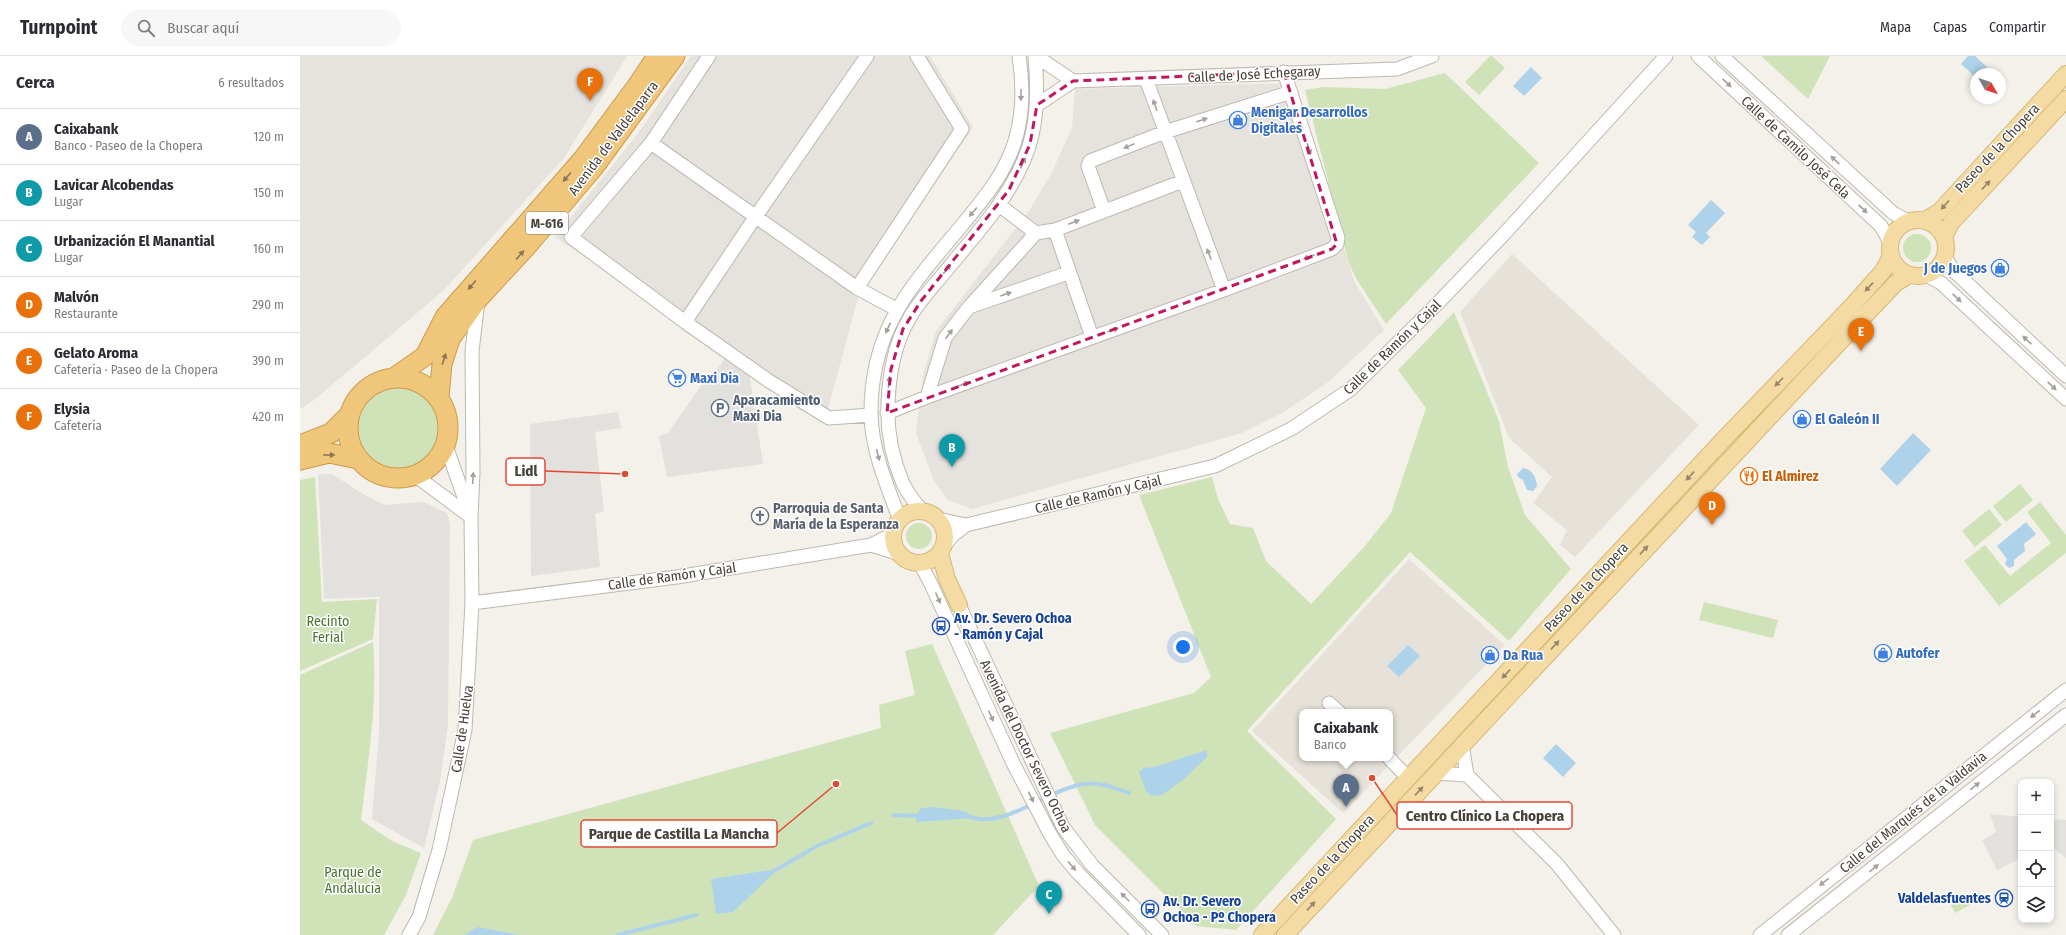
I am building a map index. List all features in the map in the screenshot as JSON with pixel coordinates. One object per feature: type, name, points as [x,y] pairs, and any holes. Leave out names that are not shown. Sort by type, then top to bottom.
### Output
[{"type":"highway","name":"Avenida de Valdelaparra","points":[[395,377],[425,356],[445,317],[582,159],[638,86],[657,56]]},
{"type":"highway","name":"Avenida de Valdelaparra","points":[[439,398],[442,364],[450,339],[478,300],[515,261],[594,167],[675,56]]},
{"type":"highway","name":"M-616","points":[[300,445],[331,433],[349,414],[356,400],[366,388],[380,380],[395,377],[412,379],[422,383],[439,398],[447,412],[449,430],[446,446],[439,459],[428,469],[416,476],[400,479],[384,477],[370,470],[358,459],[351,446],[348,430],[349,414]]},
{"type":"highway","name":"M-616","points":[[300,460],[329,453],[358,459]]},
{"type":"main road","name":"Paseo de la Chopera","points":[[1925,220],[1939,212],[2066,74]]},
{"type":"main road","name":"Paseo de la Chopera","points":[[1944,237],[1951,223],[2066,99]]},
{"type":"main road","points":[[1916,219],[1925,220],[1940,229],[1944,237],[1946,247],[1945,257],[1934,271],[1926,275],[1909,275],[1898,268],[1890,249],[1894,233],[1900,226],[1908,221],[1916,219]]},
{"type":"main road","name":"Paseo de la Chopera","points":[[1262,935],[1724,439],[1851,307],[1883,271],[1890,249]]},
{"type":"main road","name":"Paseo de la Chopera","points":[[1284,935],[1858,323],[1896,283],[1909,275]]},
{"type":"main road","points":[[922,511],[934,515],[938,519],[945,532],[942,550],[935,558],[920,563],[913,562],[900,554],[893,541],[897,527],[914,512],[922,511]]},
{"type":"main road","name":"Avenida del Doctor Severo Ochoa","points":[[942,550],[948,579],[959,605]]},
{"type":"street","points":[[709,56],[651,143],[571,237],[685,322],[769,381],[829,418],[871,415]]},
{"type":"street","points":[[685,322],[756,216],[867,56]]},
{"type":"street","points":[[857,288],[962,129],[917,56]]},
{"type":"street","points":[[897,527],[877,455],[871,415],[873,376],[878,355],[883,338],[896,309],[984,198],[1010,156],[1020,119],[1021,104],[1019,56]]},
{"type":"street","points":[[1036,56],[1073,81],[1037,105]]},
{"type":"street","points":[[922,511],[902,481],[893,455],[887,413],[890,369],[897,347],[909,319],[999,205],[1025,159],[1034,127],[1037,105],[1036,56]]},
{"type":"street","name":"Calle de José Echegaray","points":[[1073,81],[1397,69],[1432,56]]},
{"type":"street","name":"Calle de Ramón y Cajal","points":[[942,550],[953,535],[966,525],[1215,466],[1291,429],[1351,389],[1438,303],[1504,234],[1666,56]]},
{"type":"street","name":"Calle de Camilo José Cela","points":[[1698,56],[1881,226],[1890,249]]},
{"type":"street","name":"Calle de Camilo José Cela","points":[[1722,56],[1893,213],[1908,221]]},
{"type":"street","points":[[887,413],[1332,249],[1337,244],[1338,238],[1284,72]]},
{"type":"street","points":[[1146,79],[1224,290]]},
{"type":"street","points":[[1104,211],[1088,166],[1090,161],[1165,132],[1291,92]]},
{"type":"street","points":[[651,143],[857,288],[896,309]]},
{"type":"street","points":[[927,397],[945,338],[969,307],[1036,233],[1054,230],[1183,182]]},
{"type":"street","points":[[999,205],[1036,233]]},
{"type":"street","points":[[1054,230],[1092,338]]},
{"type":"street","points":[[1945,257],[1953,270],[2066,376]]},
{"type":"street","points":[[969,307],[1068,273]]},
{"type":"street","points":[[1926,275],[1941,283],[2066,399]]},
{"type":"street","points":[[470,517],[473,450],[472,351],[478,300]]},
{"type":"street","points":[[446,446],[470,517]]},
{"type":"street","points":[[416,476],[470,517]]},
{"type":"street","name":"Calle de Huelva","points":[[409,935],[419,917],[440,850],[464,730],[472,603],[470,517]]},
{"type":"street","name":"Calle de Ramón y Cajal","points":[[938,519],[966,525]]},
{"type":"street","name":"Calle de Ramón y Cajal","points":[[472,603],[677,577],[872,545],[897,527]]},
{"type":"street","name":"Calle de Ramón y Cajal","points":[[872,545],[900,554]]},
{"type":"street","name":"Avenida del Doctor Severo Ochoa","points":[[920,563],[1013,762],[1050,834],[1068,861],[1139,935]]},
{"type":"street","name":"Avenida del Doctor Severo Ochoa","points":[[959,605],[1027,753],[1063,827],[1092,865],[1162,935]]},
{"type":"street","name":"Calle del Marqués de la Valdavia","points":[[1760,935],[2066,690]]},
{"type":"street","points":[[1328,703],[1335,709]]},
{"type":"street","name":"Calle del Marqués de la Valdavia","points":[[1788,935],[2066,715]]},
{"type":"street","points":[[1462,744],[1467,776],[1557,864],[1614,935]]},
{"type":"street","points":[[1392,761],[1408,778]]},
{"type":"street","points":[[1435,773],[1467,776]]},
{"type":"highlighted area","points":[[1284,72],[1337,244],[1332,249],[887,413],[891,369],[903,329],[921,301],[1009,190],[1030,144],[1037,105],[1073,81]]},
{"type":"shaded area","points":[[300,56],[627,56],[564,158],[443,291],[313,401],[300,409]]},
{"type":"shaded area","points":[[691,56],[930,56],[973,127],[859,294],[825,420],[555,237],[639,132]]},
{"type":"shaded area","points":[[1294,83],[1354,281],[1384,330],[1327,383],[1284,412],[1242,433],[972,509],[948,500],[934,481],[916,433],[923,375],[936,331],[1029,211],[1051,174],[1072,128],[1075,89]]},
{"type":"shaded area","points":[[1512,254],[1699,425],[1575,557],[1560,545],[1567,530],[1533,503],[1552,477],[1509,438],[1460,312]]},
{"type":"shaded area","name":"Aparacamiento Maxi Dia","points":[[727,355],[749,372],[763,464],[667,477],[659,436],[668,433],[705,380],[709,382]]},
{"type":"shaded area","points":[[618,412],[621,428],[595,432],[604,511],[595,514],[600,567],[531,576],[530,424]]},
{"type":"shaded area","points":[[318,474],[332,474],[363,494],[385,505],[424,502],[447,513],[450,524],[448,726],[440,781],[424,848],[372,819],[379,733],[379,597],[324,599]]},
{"type":"shaded area","points":[[1409,559],[1505,645],[1343,813],[1252,731]]},
{"type":"shaded area","points":[[1990,814],[2018,817],[2018,860],[1997,870],[1982,840],[1996,832]]},
{"type":"shaded area","points":[[2054,819],[2066,820],[2066,858],[2054,848]]},
{"type":"green space","points":[[1490,56],[1492,56],[1505,68],[1479,95],[1465,82]]},
{"type":"green space","points":[[1761,56],[1830,56],[1808,99]]},
{"type":"green space","points":[[1445,73],[1539,163],[1386,324],[1357,280],[1349,264],[1305,90],[1323,87],[1385,89]]},
{"type":"green space","points":[[1917,234],[1923,235],[1927,238],[1930,242],[1930,254],[1927,258],[1923,261],[1917,262],[1911,261],[1907,258],[1904,254],[1903,248],[1904,242],[1907,238],[1911,235]]},
{"type":"green space","points":[[1454,312],[1499,421],[1508,467],[1525,515],[1571,569],[1509,641],[1410,552],[1247,731],[1336,819],[1236,930],[1196,926],[1095,825],[1050,733],[1194,693],[1211,677],[1139,495],[1212,477],[1218,499],[1230,524],[1253,528],[1266,561],[1311,604],[1365,546],[1391,513],[1426,408],[1398,370]]},
{"type":"green space","points":[[398,383],[415,386],[430,396],[440,411],[443,428],[440,445],[430,460],[415,470],[398,473],[381,470],[366,460],[356,445],[353,428],[356,411],[366,396],[381,386]]},
{"type":"green space","name":"Recinto Ferial","points":[[315,477],[322,602],[377,599],[373,639],[300,671],[300,480]]},
{"type":"green space","points":[[2020,484],[2033,500],[2006,522],[1993,506]]},
{"type":"green space","points":[[2040,502],[2066,535],[2066,553],[1999,606],[1964,561],[1985,545],[2010,576],[2051,543],[2027,512]]},
{"type":"green space","points":[[1989,509],[2002,525],[1975,547],[1962,531]]},
{"type":"green space","points":[[919,523],[928,527],[932,536],[928,545],[919,549],[910,545],[906,536],[910,527]]},
{"type":"green space","points":[[1704,602],[1778,620],[1773,638],[1699,620]]},
{"type":"green space","name":"Parque de Andalucía","points":[[373,642],[373,709],[361,820],[392,841],[421,853],[405,897],[384,935],[300,935],[300,675]]},
{"type":"green space","points":[[932,644],[1039,886],[993,935],[433,935],[452,898],[473,840],[881,728],[879,705],[915,695],[905,651]]},
{"type":"green space","points":[[1978,891],[1982,899],[1955,913],[1951,905]]},
{"type":"water","points":[[1968,56],[1975,56],[1988,68],[1970,68],[1970,72],[1961,64]]},
{"type":"water","points":[[1531,67],[1542,78],[1524,96],[1513,86]]},
{"type":"water","points":[[1711,200],[1725,213],[1706,233],[1710,237],[1702,245],[1692,237],[1696,232],[1688,225]]},
{"type":"water","points":[[1913,433],[1931,450],[1897,486],[1880,469]]},
{"type":"water","points":[[1523,468],[1532,472],[1535,477],[1537,486],[1533,491],[1527,490],[1523,480],[1518,477],[1517,474]]},
{"type":"water","points":[[2026,522],[2036,534],[2024,544],[2025,551],[2014,560],[2014,566],[2009,568],[2005,564],[2007,559],[1997,546]]},
{"type":"water","points":[[1408,645],[1420,656],[1399,677],[1387,666]]},
{"type":"water","points":[[1556,744],[1576,763],[1563,777],[1543,758]]},
{"type":"water","points":[[1207,750],[1207,757],[1184,779],[1162,795],[1151,796],[1146,791],[1139,772],[1144,768],[1154,767]]},
{"type":"water","points":[[933,807],[964,811],[975,818],[916,822],[916,816],[921,808]]},
{"type":"water","points":[[778,869],[733,912],[716,914],[711,879]]},
{"type":"water","points":[[478,927],[519,935],[464,935]]},
{"type":"waterway","points":[[970,817],[984,819],[998,818],[1027,807],[1070,787],[1084,784],[1113,787],[1129,793]]},
{"type":"waterway","points":[[893,815],[920,816]]},
{"type":"waterway","points":[[774,871],[817,846],[871,823]]},
{"type":"waterway","points":[[618,935],[696,915]]},
{"type":"place","name":"Elysia","points":[[590,101]]},
{"type":"place","name":"Menigar Desarrollos Digitales","points":[[1238,120]]},
{"type":"place","name":"J de Juegos","points":[[2000,268]]},
{"type":"place","name":"Gelato Aroma","points":[[1861,351]]},
{"type":"place","name":"Maxi Dia","points":[[677,378]]},
{"type":"place","name":"Aparacamiento Maxi Dia","points":[[720,408]]},
{"type":"place","name":"El Galeón II","points":[[1802,419]]},
{"type":"place","name":"Lavicar Alcobendas","points":[[952,467]]},
{"type":"place","name":"Lidl","points":[[625,474]]},
{"type":"place","name":"El Almirez","points":[[1749,476]]},
{"type":"place","name":"Parroquia de Santa María de la Esperanza","points":[[760,516]]},
{"type":"place","name":"Malvón","points":[[1712,525]]},
{"type":"place","name":"Av. Dr. Severo Ochoa - Ramón y Cajal","points":[[941,626]]},
{"type":"place","name":"Autofer","points":[[1883,653]]},
{"type":"place","name":"Da Rua","points":[[1490,655]]},
{"type":"place","name":"Centro Clínico La Chopera","points":[[1372,778]]},
{"type":"place","name":"Parque de Castilla La Mancha","points":[[836,784]]},
{"type":"place","name":"Caixabank","points":[[1346,807]]},
{"type":"place","name":"Valdelasfuentes","points":[[2004,898]]},
{"type":"place","name":"Av. Dr. Severo Ochoa - Pº Chopera","points":[[1150,909]]},
{"type":"place","name":"Urbanización El Manantial","points":[[1049,914]]}]
